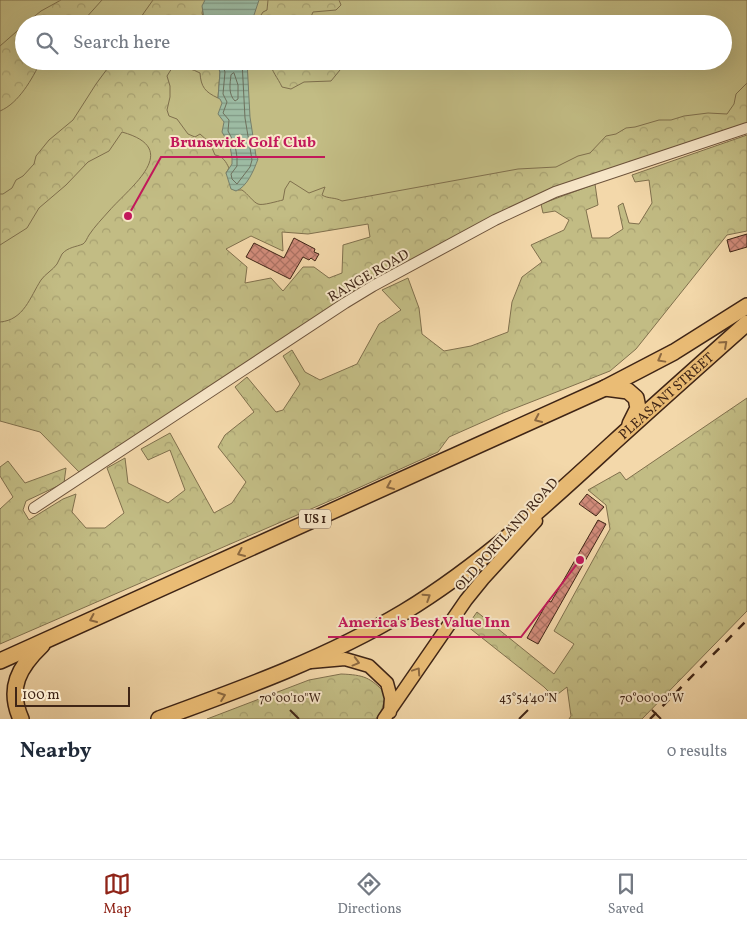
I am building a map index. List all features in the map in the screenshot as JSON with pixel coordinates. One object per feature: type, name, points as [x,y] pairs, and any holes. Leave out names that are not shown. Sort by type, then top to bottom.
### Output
[{"type":"highway","name":"US 1","points":[[21,719],[15,693],[19,674],[30,658],[49,640],[605,388],[674,352],[747,306]]},
{"type":"highway","name":"PLEASANT STREET","points":[[159,719],[258,683],[308,662],[377,628],[454,578],[510,536],[747,323]]},
{"type":"highway","points":[[605,388],[628,391],[636,398],[638,408],[623,434]]},
{"type":"highway","points":[[0,661],[49,640]]},
{"type":"main road","name":"OLD PORTLAND ROAD","points":[[387,715],[455,615],[483,579],[584,470]]},
{"type":"main road","points":[[308,662],[345,660],[369,666],[387,683],[391,698],[387,715]]},
{"type":"street","name":"RANGE ROAD","points":[[34,508],[345,303],[495,220],[525,205],[574,185],[747,128]]},
{"type":"green space","points":[[0,0],[747,0],[747,124],[551,189],[193,228],[0,398]]},
{"type":"green space","points":[[61,0],[102,0],[88,15],[36,15]]},
{"type":"green space","points":[[153,0],[205,0],[203,15],[142,15]]},
{"type":"green space","points":[[268,0],[339,0],[341,5],[336,10],[313,12],[312,15],[261,15],[267,10]]},
{"type":"green space","points":[[15,33],[15,70],[36,70],[19,96],[0,111],[0,46]]},
{"type":"green space","points":[[106,70],[171,70],[167,76],[170,86],[167,110],[169,116],[177,119],[188,134],[195,137],[200,134],[210,143],[215,155],[222,158],[227,164],[229,168],[226,173],[238,190],[242,190],[258,204],[266,204],[283,200],[285,189],[290,181],[309,193],[325,187],[322,195],[342,201],[518,169],[556,167],[578,156],[590,153],[606,136],[616,134],[626,128],[684,116],[708,113],[727,114],[734,104],[736,94],[747,83],[747,124],[564,184],[519,205],[363,286],[293,335],[81,474],[40,432],[0,421],[0,322],[15,317],[21,312],[41,280],[58,263],[62,254],[84,243],[91,232],[139,180],[147,168],[150,158],[149,148],[140,139],[122,132],[109,151],[88,162],[66,185],[39,208],[27,228],[0,245],[0,194],[12,188],[16,180],[23,176],[34,164],[36,156],[49,140],[73,120]],"holes":[[[368,224],[370,237],[343,245],[342,273],[329,278],[314,267],[303,267],[283,291],[271,278],[245,283],[247,267],[226,249],[251,236],[283,251],[282,232],[308,234]]]},
{"type":"green space","points":[[195,70],[219,70],[218,98],[204,88],[200,73]]},
{"type":"green space","points":[[340,70],[331,81],[304,82],[291,89],[282,87],[273,71]]},
{"type":"green space","points":[[747,135],[747,231],[727,235],[636,349],[610,371],[503,413],[449,437],[438,452],[0,644],[0,509],[13,497],[0,476],[0,467],[8,461],[25,483],[66,468],[64,483],[26,501],[23,510],[29,520],[63,499],[76,494],[72,512],[86,528],[105,528],[124,513],[107,468],[125,458],[128,483],[168,503],[185,490],[170,450],[148,460],[141,449],[170,433],[214,513],[232,503],[246,482],[218,447],[225,435],[254,412],[235,387],[247,377],[276,412],[283,410],[300,384],[283,356],[292,350],[305,372],[320,380],[357,364],[379,324],[401,310],[382,290],[408,278],[419,308],[422,334],[444,351],[471,346],[508,332],[512,302],[522,277],[542,262],[531,245],[564,230],[569,220],[555,211],[543,213],[541,204],[595,184],[598,205],[586,210],[592,238],[609,238],[623,229],[618,206],[623,203],[629,223],[639,224],[652,203],[649,180],[635,182],[632,175]]},
{"type":"green space","points":[[747,398],[747,611],[642,719],[569,719],[571,716],[567,687],[554,697],[467,626],[477,612],[554,674],[574,644],[554,631],[610,529],[606,505],[588,490],[620,472],[626,480]]},
{"type":"green space","points":[[341,674],[355,675],[371,680],[386,694],[382,709],[376,719],[207,719],[309,680]]},
{"type":"water","points":[[205,0],[259,0],[254,15],[204,15],[202,6]]},
{"type":"water","points":[[219,70],[247,70],[250,117],[258,159],[247,182],[236,191],[231,189],[226,173],[232,164],[232,158],[230,146],[222,132],[224,122],[218,114],[222,103],[218,98]]},
{"type":"building","points":[[747,234],[747,247],[730,252],[727,240]]},
{"type":"building","points":[[294,238],[315,249],[314,252],[319,254],[315,261],[311,258],[309,260],[303,257],[290,279],[246,257],[254,243],[284,258]]},
{"type":"building","points":[[587,494],[604,507],[596,516],[579,504]]},
{"type":"building","points":[[598,520],[606,524],[538,644],[527,638],[548,601],[551,602]]},
{"type":"railway","points":[[650,719],[747,620]]},
{"type":"place","name":"Brunswick Golf Club","points":[[128,216]]},
{"type":"place","name":"America's Best Value Inn","points":[[580,560]]}]
